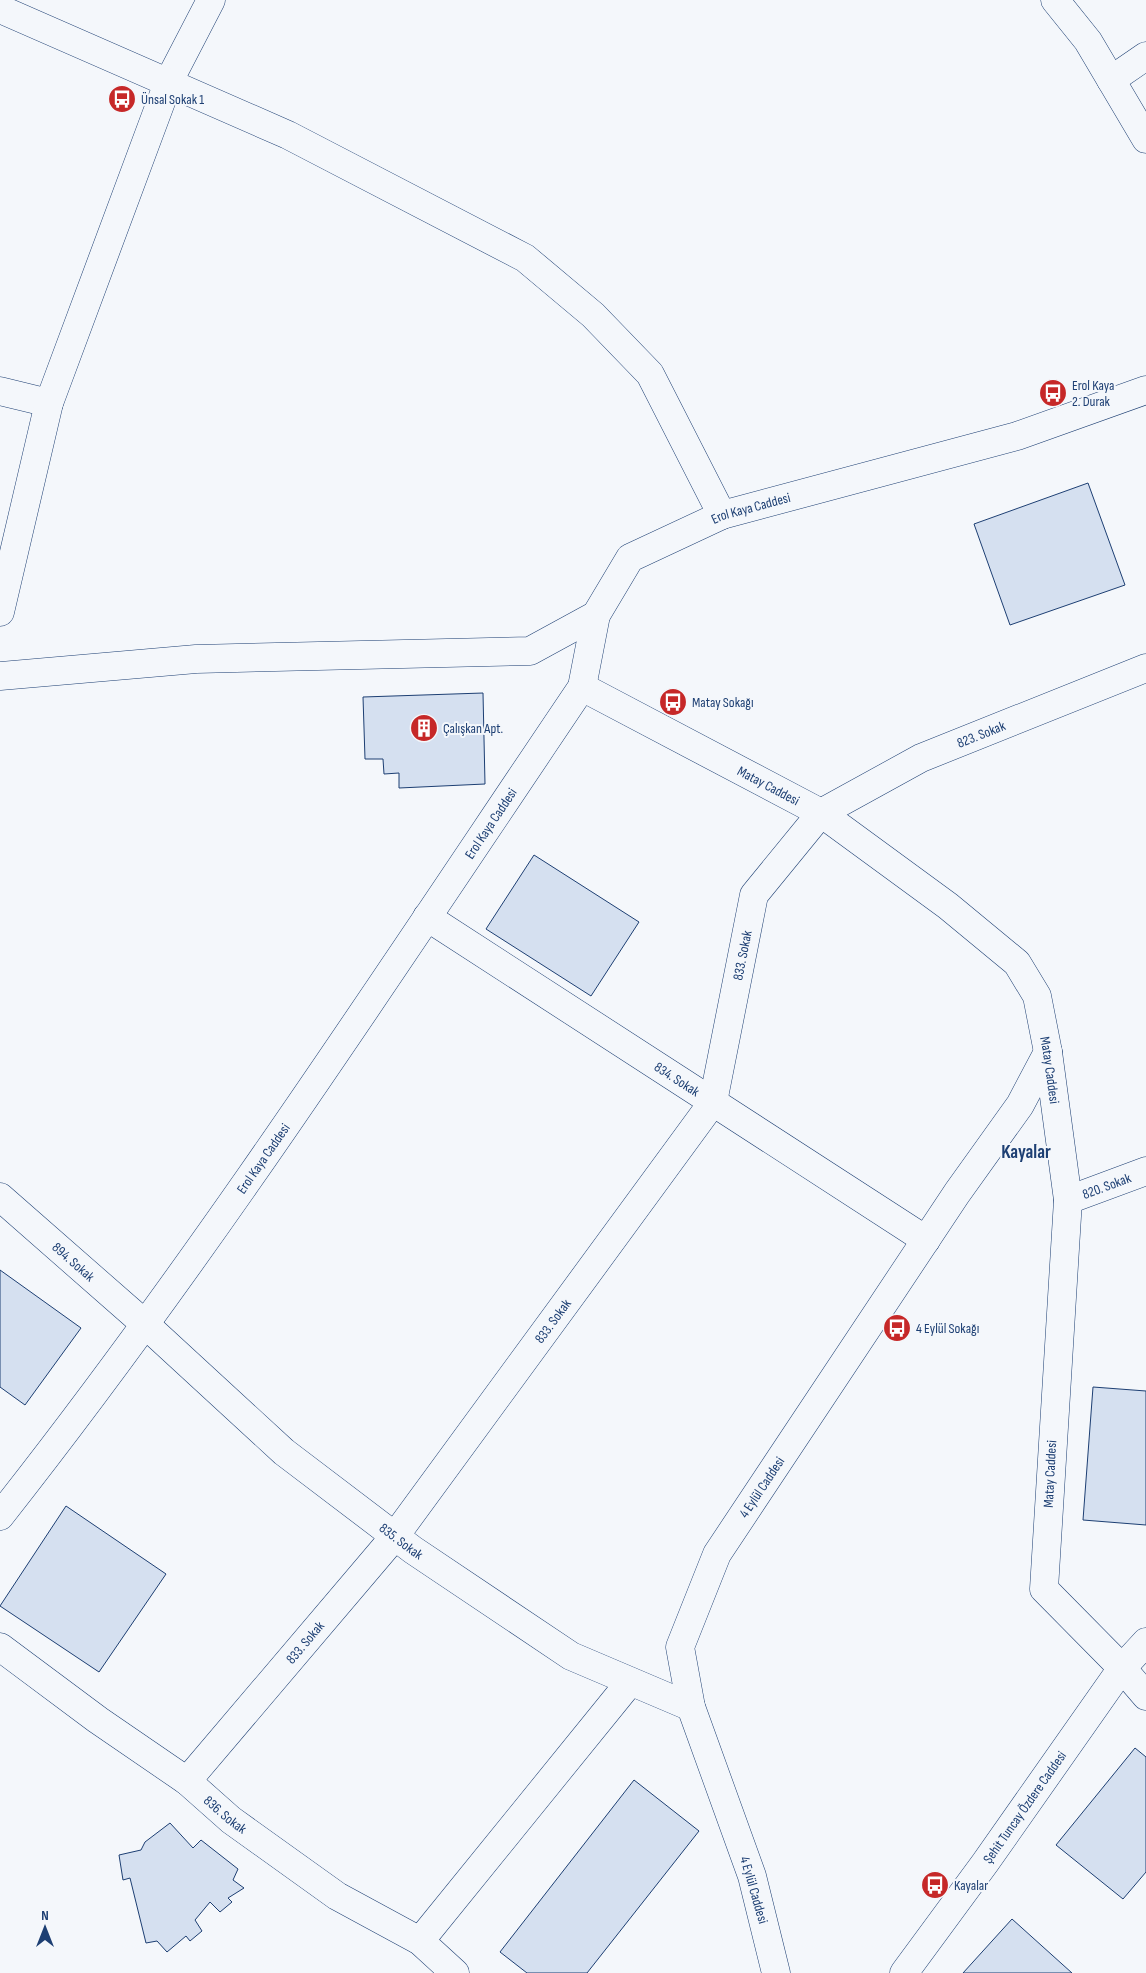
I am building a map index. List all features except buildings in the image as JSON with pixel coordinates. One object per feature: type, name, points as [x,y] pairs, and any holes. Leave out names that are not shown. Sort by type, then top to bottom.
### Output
[{"type":"street","points":[[0,612],[49,403],[168,83],[211,0]]},
{"type":"street","points":[[1055,0],[1088,41],[1146,139]]},
{"type":"street","points":[[0,9],[288,135],[525,258],[593,315],[650,374],[722,515]]},
{"type":"street","points":[[1112,80],[1146,56]]},
{"type":"street","name":"Erol Kaya Caddesi","points":[[0,1516],[93,1398],[146,1325],[324,1070],[582,687],[596,614],[630,558],[722,515],[1017,436],[1146,390]]},
{"type":"street","points":[[0,391],[49,403]]},
{"type":"street","points":[[0,676],[196,658],[530,651],[596,614]]},
{"type":"street","name":"823. Sokak","points":[[821,813],[920,758],[1146,668]]},
{"type":"street","name":"Matay Caddesi","points":[[582,687],[821,813],[948,906],[1017,962],[1037,996],[1048,1052],[1068,1200],[1044,1589],[1122,1668],[1146,1696]]},
{"type":"street","name":"833. Sokak","points":[[187,1781],[395,1536],[712,1102],[754,895],[821,813]]},
{"type":"street","name":"834. Sokak","points":[[427,916],[926,1240]]},
{"type":"street","name":"4 Eylül Caddesi","points":[[776,1973],[752,1876],[691,1707],[680,1646],[716,1554],[926,1240],[1020,1105],[1048,1052]]},
{"type":"street","name":"820. Sokak","points":[[1068,1200],[1146,1171]]},
{"type":"street","name":"894. Sokak","points":[[0,1197],[146,1325]]},
{"type":"street","name":"835. Sokak","points":[[146,1325],[284,1452],[395,1536],[571,1656],[691,1707]]},
{"type":"street","name":"Şehit Tuncay Özdere Caddesi","points":[[904,1973],[991,1855],[1122,1668],[1146,1642]]},
{"type":"street","name":"836. Sokak","points":[[0,1647],[98,1720],[187,1781],[231,1820],[338,1896],[420,1941],[455,1973]]},
{"type":"street","points":[[420,1941],[630,1682]]},
{"type":"place","name":"Ünsal Sokak 1","points":[[122,99]]},
{"type":"place","name":"Erol Kaya 2. Durak","points":[[1053,393]]},
{"type":"place","name":"Matay Sokağı","points":[[673,702]]},
{"type":"place","name":"Çalışkan Apt.","points":[[424,728]]},
{"type":"place","name":"4 Eylül Sokağı","points":[[897,1328]]},
{"type":"place","name":"Kayalar","points":[[935,1885]]},
{"type":"district","name":"Kayalar","points":[[1026,1152]]}]
